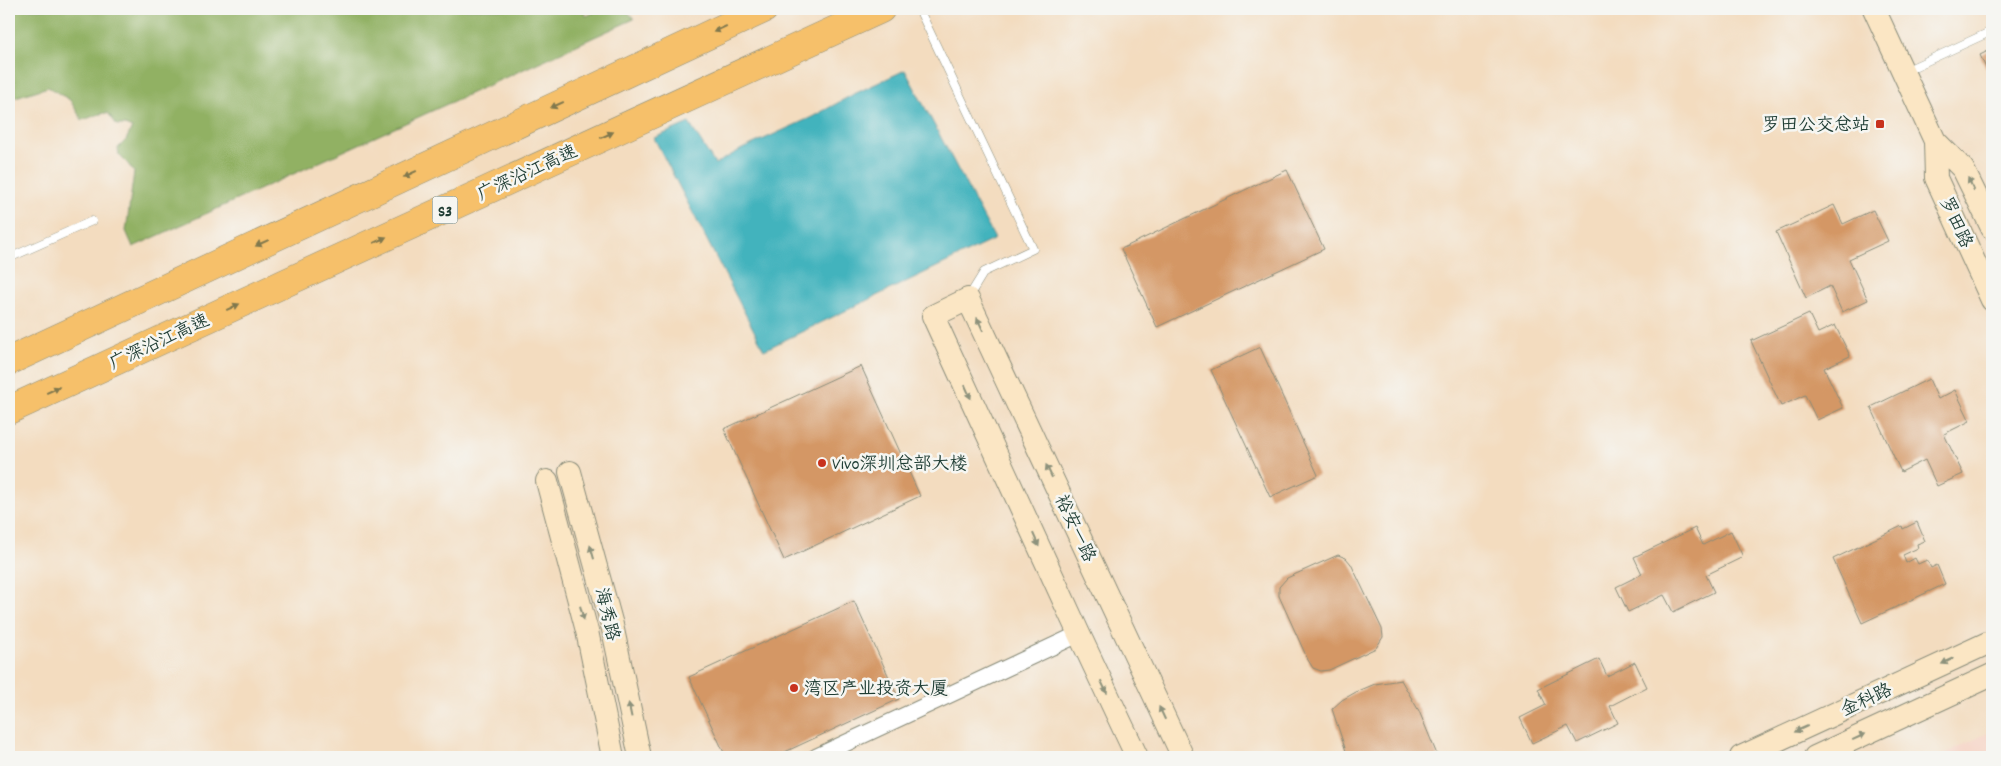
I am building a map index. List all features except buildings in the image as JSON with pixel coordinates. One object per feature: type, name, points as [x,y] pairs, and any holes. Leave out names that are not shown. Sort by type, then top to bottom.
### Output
[{"type":"highway","points":[[9,361],[764,9]]},
{"type":"highway","name":"广深沿江高速","points":[[9,410],[881,9]]},
{"type":"main road","name":"罗田路","points":[[1874,9],[1935,141],[1963,169],[1992,228]]},
{"type":"main road","name":"罗田路","points":[[1935,141],[1936,178],[1992,300]]},
{"type":"main road","points":[[968,299],[934,316],[1078,634],[1137,757]]},
{"type":"main road","name":"裕安一路","points":[[968,299],[1183,757]]},
{"type":"main road","name":"海秀路","points":[[570,472],[612,625],[640,757]]},
{"type":"main road","name":"海秀路","points":[[547,481],[587,631],[613,757]]},
{"type":"main road","name":"金科路","points":[[1741,757],[1992,640]]},
{"type":"main road","name":"金科路","points":[[1815,757],[1992,675]]},
{"type":"street","points":[[816,757],[1078,634]]},
{"type":"lane","points":[[919,9],[1033,248],[984,272],[968,299]]},
{"type":"lane","points":[[1903,72],[1992,31]]},
{"type":"lane","points":[[9,258],[92,221]]},
{"type":"shaded area","points":[[1992,731],[1992,757],[1938,757]]},
{"type":"green space","points":[[9,9],[566,9],[569,12],[583,9],[586,16],[602,9],[625,9],[634,19],[133,247],[126,231],[134,172],[119,155],[118,148],[126,140],[132,128],[125,125],[117,125],[108,113],[82,120],[70,100],[48,87],[9,99]]},
{"type":"water","points":[[905,70],[995,239],[764,350],[654,138],[689,123],[715,164]]},
{"type":"place","name":"罗田公交总站","points":[[1880,124]]},
{"type":"place","name":"Vivo深圳总部大楼","points":[[822,463]]},
{"type":"place","name":"湾区产业投资大厦","points":[[794,688]]}]
